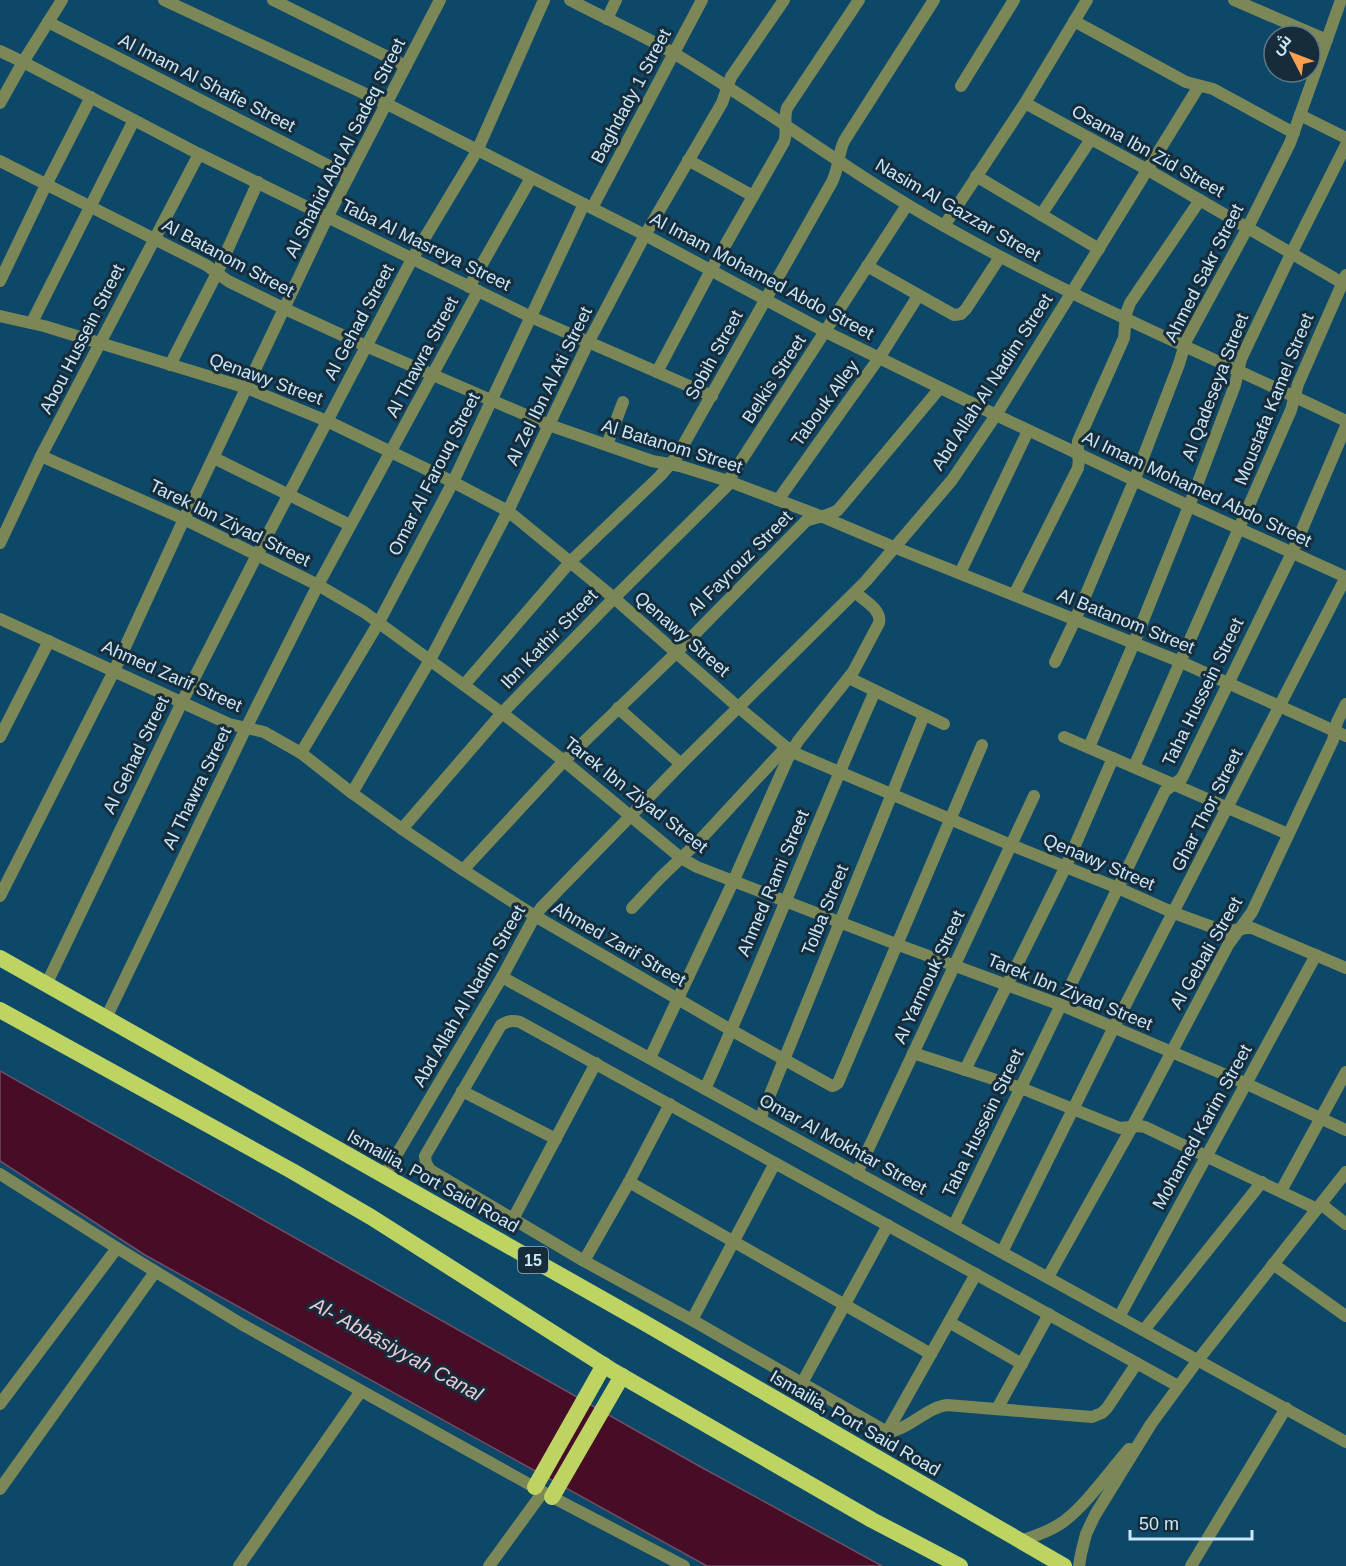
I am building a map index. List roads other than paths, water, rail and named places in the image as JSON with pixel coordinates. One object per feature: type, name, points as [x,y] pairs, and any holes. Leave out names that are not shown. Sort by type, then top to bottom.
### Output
[{"type":"highway","name":"Ismailia, Port Said Road","points":[[0,958],[643,1322],[1064,1566]]},
{"type":"highway","points":[[0,1010],[362,1212],[622,1376],[852,1508],[960,1566]]},
{"type":"highway","points":[[545,1489],[604,1365]]},
{"type":"highway","points":[[545,1489],[608,1401],[622,1376]]},
{"type":"street","points":[[0,103],[62,0]]},
{"type":"street","name":"Al Imam Mohamed Abdo Street","points":[[164,0],[387,104],[645,235],[826,332],[996,416],[1346,577]]},
{"type":"street","points":[[273,0],[406,66]]},
{"type":"street","name":"Al Shahid Abd Al Sadeq Street","points":[[0,896],[114,671],[328,216],[440,0]]},
{"type":"street","name":"Al Gehad Street","points":[[46,985],[182,702],[257,555],[412,259],[477,151],[544,0]]},
{"type":"street","name":"Nasim Al Gazzar Street","points":[[570,0],[673,53],[907,205],[1000,257],[1126,320],[1295,397],[1346,423]]},
{"type":"street","points":[[606,19],[616,0]]},
{"type":"street","name":"Baghdady 1 Street","points":[[588,206],[702,0]]},
{"type":"street","name":"Al Zel Ibn Al Ati Street","points":[[352,792],[430,660],[508,511],[588,343],[645,235],[722,103],[734,72],[784,0]]},
{"type":"street","points":[[657,372],[711,270],[784,142],[787,108],[859,0]]},
{"type":"street","name":"Sobih Street","points":[[464,685],[571,561],[671,464],[712,396],[832,182],[844,141],[934,0]]},
{"type":"street","points":[[962,86],[1014,0]]},
{"type":"street","points":[[944,226],[1024,103],[1087,0]]},
{"type":"street","points":[[1234,0],[1327,40]]},
{"type":"street","name":"Ahmed Sakr Street","points":[[1055,662],[1134,481],[1189,334],[1247,229],[1294,133],[1341,0]]},
{"type":"street","points":[[1074,21],[1186,82],[1213,89],[1294,133]]},
{"type":"street","name":"Al Imam Al Shafie Street","points":[[48,22],[349,176]]},
{"type":"street","name":"Taba Al Masreya Street","points":[[0,51],[199,154],[473,289],[588,343],[712,396]]},
{"type":"street","name":"Abd Allah Al Nadim Street","points":[[384,1176],[502,977],[535,916],[681,764],[856,592],[952,480],[996,416],[1199,87]]},
{"type":"street","points":[[0,281],[91,97]]},
{"type":"street","name":"Osama Ibn Zid Street","points":[[1024,103],[1149,170],[1291,254],[1345,281]]},
{"type":"street","points":[[1300,115],[1346,138]]},
{"type":"street","points":[[32,322],[134,120]]},
{"type":"street","points":[[1041,215],[1091,139]]},
{"type":"street","name":"Al Qadeseya Street","points":[[1089,747],[1134,644],[1189,506],[1235,385],[1241,359],[1346,145]]},
{"type":"street","name":"Abou Hussein Street","points":[[0,543],[41,456],[199,154]]},
{"type":"street","points":[[688,160],[753,196]]},
{"type":"street","name":"Al Batanom Street","points":[[0,161],[206,265],[228,281],[285,309],[549,425],[652,461],[671,464],[730,482],[823,517],[1181,662],[1340,734]]},
{"type":"street","points":[[976,176],[1099,249]]},
{"type":"street","name":"Al Thawra Street","points":[[106,1018],[318,585],[433,375],[473,289],[531,178]]},
{"type":"street","points":[[170,365],[217,273],[258,182]]},
{"type":"street","points":[[1014,595],[1078,468],[1078,441],[1124,338],[1127,309],[1200,200]]},
{"type":"street","name":"Belkis Street","points":[[730,482],[907,205]]},
{"type":"street","name":"Omar Al Farouq Street","points":[[301,753],[379,622],[453,482],[531,317],[588,206]]},
{"type":"street","points":[[867,266],[954,315],[961,314],[966,309],[1000,257]]},
{"type":"street","name":"Moustafa Kamel Street","points":[[1134,768],[1291,410],[1298,384],[1345,281]]},
{"type":"street","name":"Tabouk Alley","points":[[778,500],[879,358],[918,296]]},
{"type":"street","name":"Qenawy Street","points":[[0,316],[32,322],[247,388],[327,421],[453,482],[508,511],[571,561],[789,749],[1174,913],[1226,932],[1246,928],[1258,930],[1346,968]]},
{"type":"street","name":"Al Fayrouz Street","points":[[463,870],[564,761],[676,653],[806,521],[838,510],[940,388]]},
{"type":"street","points":[[607,445],[623,402]]},
{"type":"street","name":"Taha Hussein Street","points":[[954,1225],[1165,792],[1182,778],[1292,553],[1346,423]]},
{"type":"street","points":[[960,573],[1029,431]]},
{"type":"street","name":"Tarek Ibn Ziyad Street","points":[[41,456],[184,519],[341,598],[379,622],[502,713],[631,815],[681,858],[697,867],[1062,1005],[1247,1084],[1346,1130]]},
{"type":"street","points":[[214,458],[350,525]]},
{"type":"street","name":"Ibn Kathir Street","points":[[402,829],[502,713],[730,482]]},
{"type":"street","name":"Ghar Thor Street","points":[[1002,1252],[1114,1028],[1346,577]]},
{"type":"street","points":[[632,908],[798,741],[849,678],[880,619],[877,612],[856,592]]},
{"type":"street","name":"Ahmed Zarif Street","points":[[0,619],[229,724],[264,732],[301,753],[402,829],[535,916],[678,1000],[832,1086],[837,1084],[982,745]]},
{"type":"street","points":[[0,737],[49,641]]},
{"type":"street","points":[[849,678],[944,724]]},
{"type":"street","name":"Ahmed Rami Street","points":[[705,1089],[875,691]]},
{"type":"street","name":"Al Gebali Street","points":[[1048,1277],[1132,1127],[1228,945],[1252,912],[1333,740],[1340,734],[1337,722],[1346,704]]},
{"type":"street","points":[[618,708],[681,764]]},
{"type":"street","name":"Tolba Street","points":[[760,1119],[924,715]]},
{"type":"street","points":[[1064,737],[1288,834]]},
{"type":"street","points":[[650,1058],[733,882],[789,749]]},
{"type":"street","points":[[965,1070],[1065,866],[1113,758]]},
{"type":"street","name":"Al Yarmouk Street","points":[[857,1173],[1034,796]]},
{"type":"street","name":"Mohamed Karim Street","points":[[1119,1317],[1316,955]]},
{"type":"street","name":"Omar Al Mokhtar Street","points":[[502,977],[1346,1442]]},
{"type":"street","points":[[1137,1363],[1107,1408],[1096,1416],[953,1405],[940,1406],[897,1430],[887,1432],[584,1261],[430,1170],[425,1156],[501,1025],[514,1020],[596,1063],[888,1226],[1049,1314],[1137,1363],[1178,1386]]},
{"type":"street","points":[[913,1053],[1021,1088],[1120,1128],[1145,1127],[1281,1191],[1319,1206],[1346,1224]]},
{"type":"street","points":[[513,1219],[596,1063]]},
{"type":"street","points":[[1281,1191],[1346,1072]]},
{"type":"street","points":[[462,1091],[556,1139]]},
{"type":"street","points":[[584,1261],[670,1104]]},
{"type":"street","points":[[692,1320],[775,1163]]},
{"type":"street","points":[[1079,1566],[1086,1534],[1095,1515],[1151,1424],[1198,1360],[1346,1172]]},
{"type":"street","points":[[1,1176],[243,1325],[684,1566]]},
{"type":"street","points":[[629,1182],[931,1354]]},
{"type":"street","points":[[1144,1330],[1262,1182]]},
{"type":"street","points":[[802,1383],[888,1226]]},
{"type":"street","points":[[0,1404],[117,1248]]},
{"type":"street","points":[[1273,1264],[1346,1316]]},
{"type":"street","points":[[0,1490],[154,1272]]},
{"type":"street","points":[[887,1432],[976,1274]]},
{"type":"street","points":[[997,1409],[1049,1314]]},
{"type":"street","points":[[949,1322],[1022,1364]]},
{"type":"street","points":[[239,1566],[361,1391]]},
{"type":"street","points":[[1191,1566],[1286,1408]]},
{"type":"street","points":[[1020,1541],[1042,1534],[1062,1523],[1079,1508],[1151,1424]]},
{"type":"street","points":[[489,1566],[545,1489]]},
{"type":"water","name":"Al-ʿAbbāsiyyah Canal","points":[[0,1071],[699,1466],[882,1566],[707,1566],[145,1255],[0,1161]]}]
